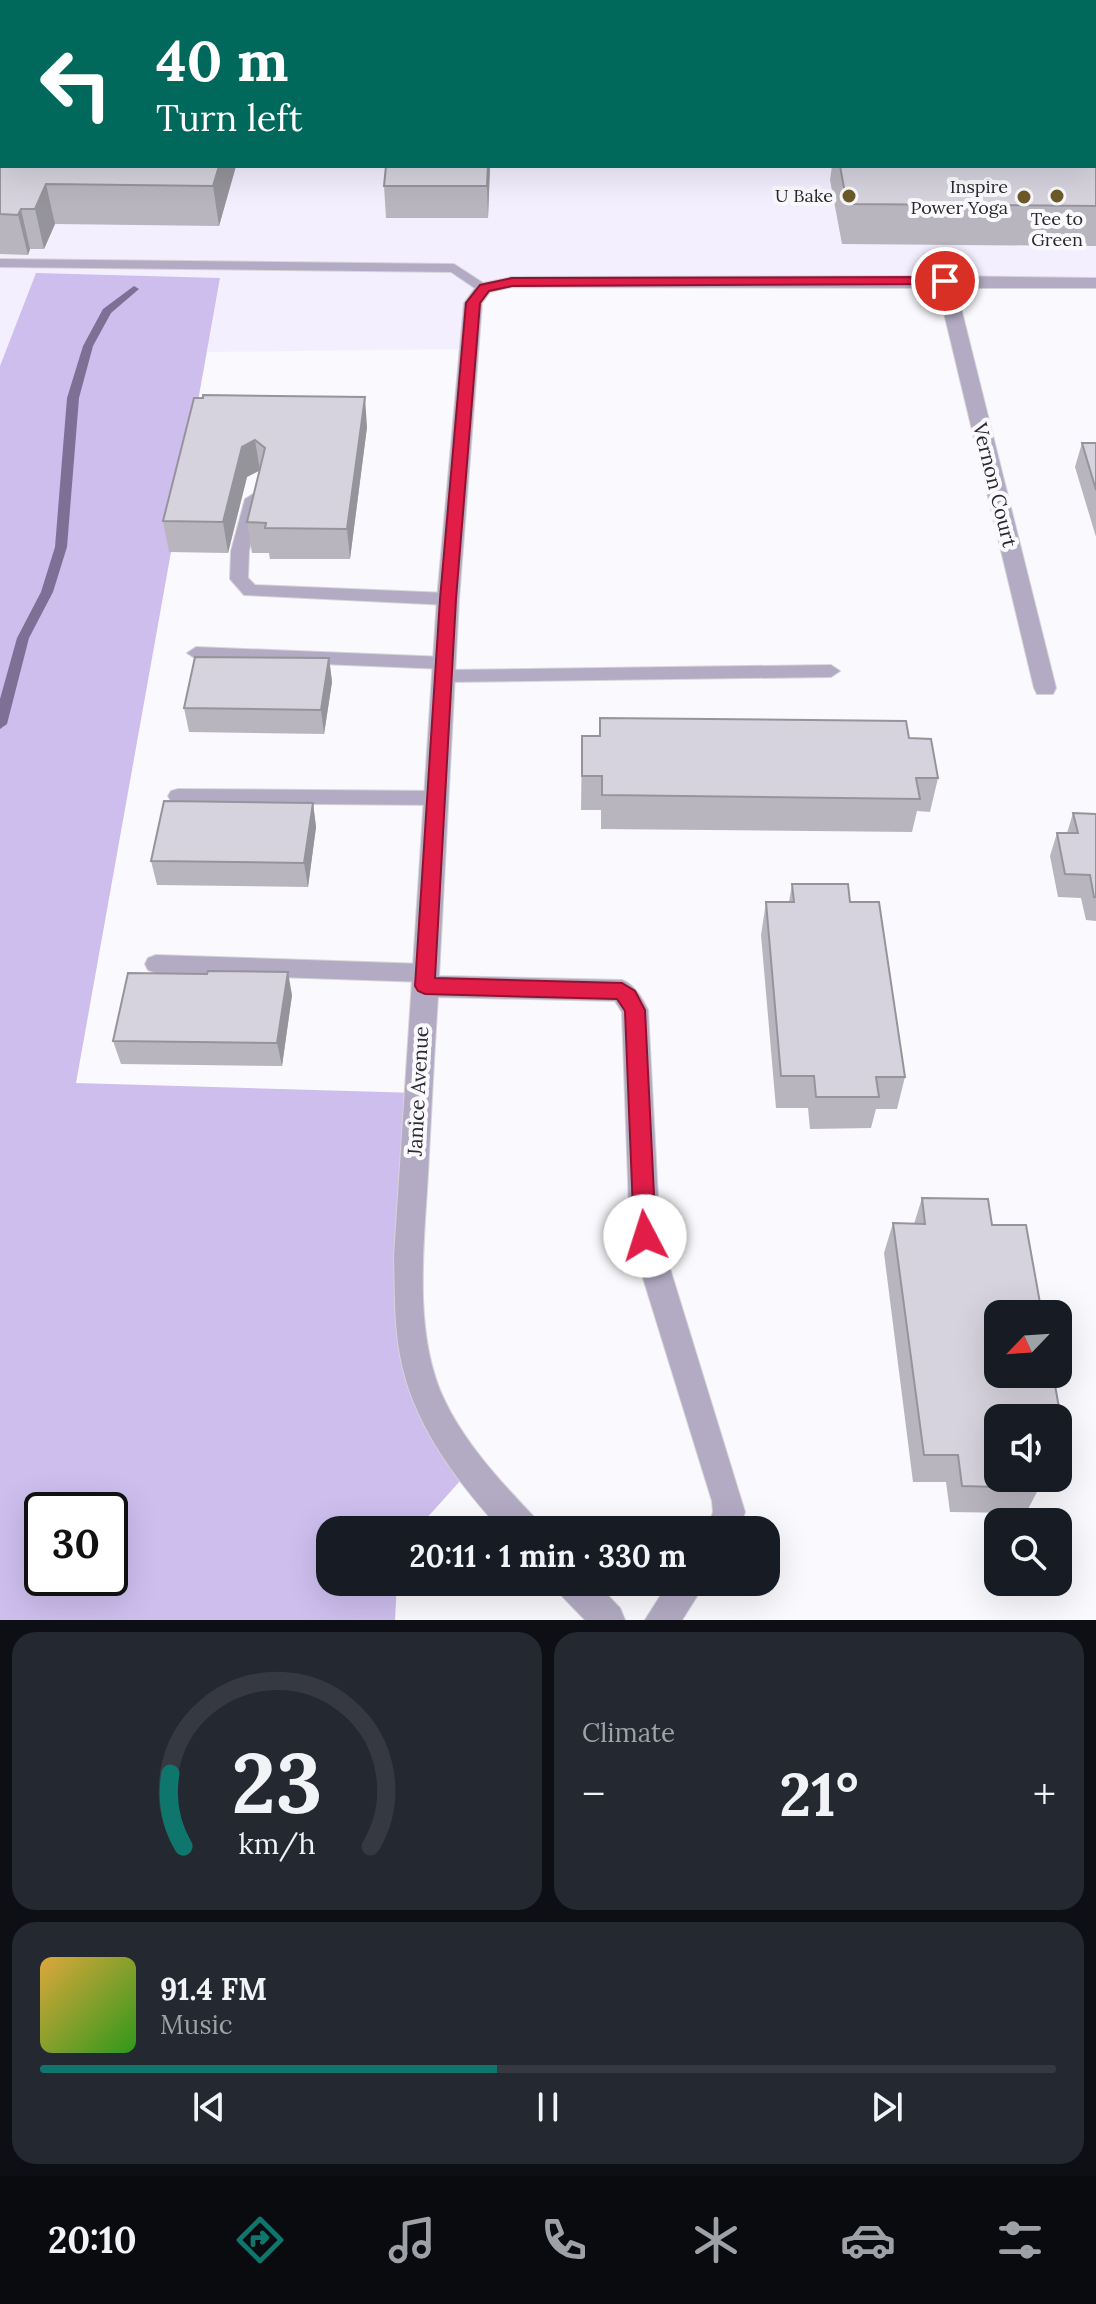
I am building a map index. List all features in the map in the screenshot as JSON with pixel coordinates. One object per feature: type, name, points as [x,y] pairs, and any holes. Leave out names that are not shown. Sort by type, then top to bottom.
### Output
[{"type":"street","name":"Vernon Court","points":[[945,281],[1045,688]]},
{"type":"street","points":[[484,288],[512,282],[1096,283]]},
{"type":"street","name":"Janice Avenue","points":[[484,288],[473,303],[448,599],[409,1256],[416,1357],[433,1413],[470,1470],[511,1516]]},
{"type":"street","points":[[425,979],[622,991],[632,1004],[635,1010],[645,1236],[728,1501],[728,1516]]},
{"type":"street","points":[[585,1596],[608,1620]]},
{"type":"street","points":[[662,1620],[679,1596]]},
{"type":"lane","points":[[0,263],[454,268],[484,288]]},
{"type":"lane","points":[[258,478],[240,551],[239,579],[250,591],[448,599]]},
{"type":"lane","points":[[196,653],[444,670],[831,671]]},
{"type":"lane","points":[[178,796],[436,798]]},
{"type":"lane","points":[[156,964],[425,979]]},
{"type":"shaded area","points":[[0,168],[1096,168],[1096,283],[512,282],[484,288],[468,349],[207,352],[220,279],[0,366]]},
{"type":"shaded area","points":[[36,273],[220,278],[76,1083],[418,1093],[411,1319],[470,1470],[429,1516],[316,1516],[316,1596],[396,1596],[395,1620],[0,1620],[0,366]]},
{"type":"building","points":[[0,168],[218,168],[213,186],[46,184],[35,209],[21,209],[18,215],[0,214]]},
{"type":"building","points":[[386,168],[488,168],[487,186],[384,186]]},
{"type":"building","points":[[840,168],[1096,168],[1096,206],[847,204]]},
{"type":"building","points":[[203,395],[365,397],[347,529],[265,528],[266,523],[247,522],[265,448],[255,440],[242,447],[223,522],[163,521],[194,398],[203,398]]},
{"type":"building","points":[[1082,443],[1096,443],[1096,490]]},
{"type":"building","points":[[195,657],[329,658],[321,710],[184,708]]},
{"type":"building","points":[[600,718],[906,721],[909,738],[931,739],[938,778],[916,778],[920,799],[602,795],[602,776],[582,776],[582,736],[600,736]]},
{"type":"building","points":[[164,801],[313,803],[304,863],[151,861]]},
{"type":"building","points":[[1073,813],[1096,814],[1096,897],[1090,875],[1065,874],[1057,833],[1078,833]]},
{"type":"building","points":[[792,884],[848,884],[850,902],[879,902],[905,1077],[876,1077],[879,1097],[816,1097],[814,1076],[781,1076],[766,902],[794,902]]},
{"type":"building","points":[[208,971],[288,972],[277,1043],[113,1041],[128,973],[207,974]]},
{"type":"building","points":[[922,1198],[988,1199],[992,1225],[1026,1225],[1039,1300],[984,1300],[984,1388],[1056,1388],[1058,1404],[984,1404],[984,1487],[962,1486],[958,1455],[924,1455],[893,1223],[925,1224]]},
{"type":"waterway","points":[[0,724],[23,638],[47,592],[61,547],[73,398],[88,346],[107,311],[134,289]]},
{"type":"place","name":"U Bake","points":[[849,196]]},
{"type":"place","name":"Tee to Green","points":[[1057,196]]},
{"type":"place","name":"Inspire Power Yoga","points":[[1024,197]]},
{"type":"route","points":[[645,1236],[635,1010],[628,997],[622,991],[425,986],[448,599],[473,303],[484,288],[512,282],[945,281]]}]
